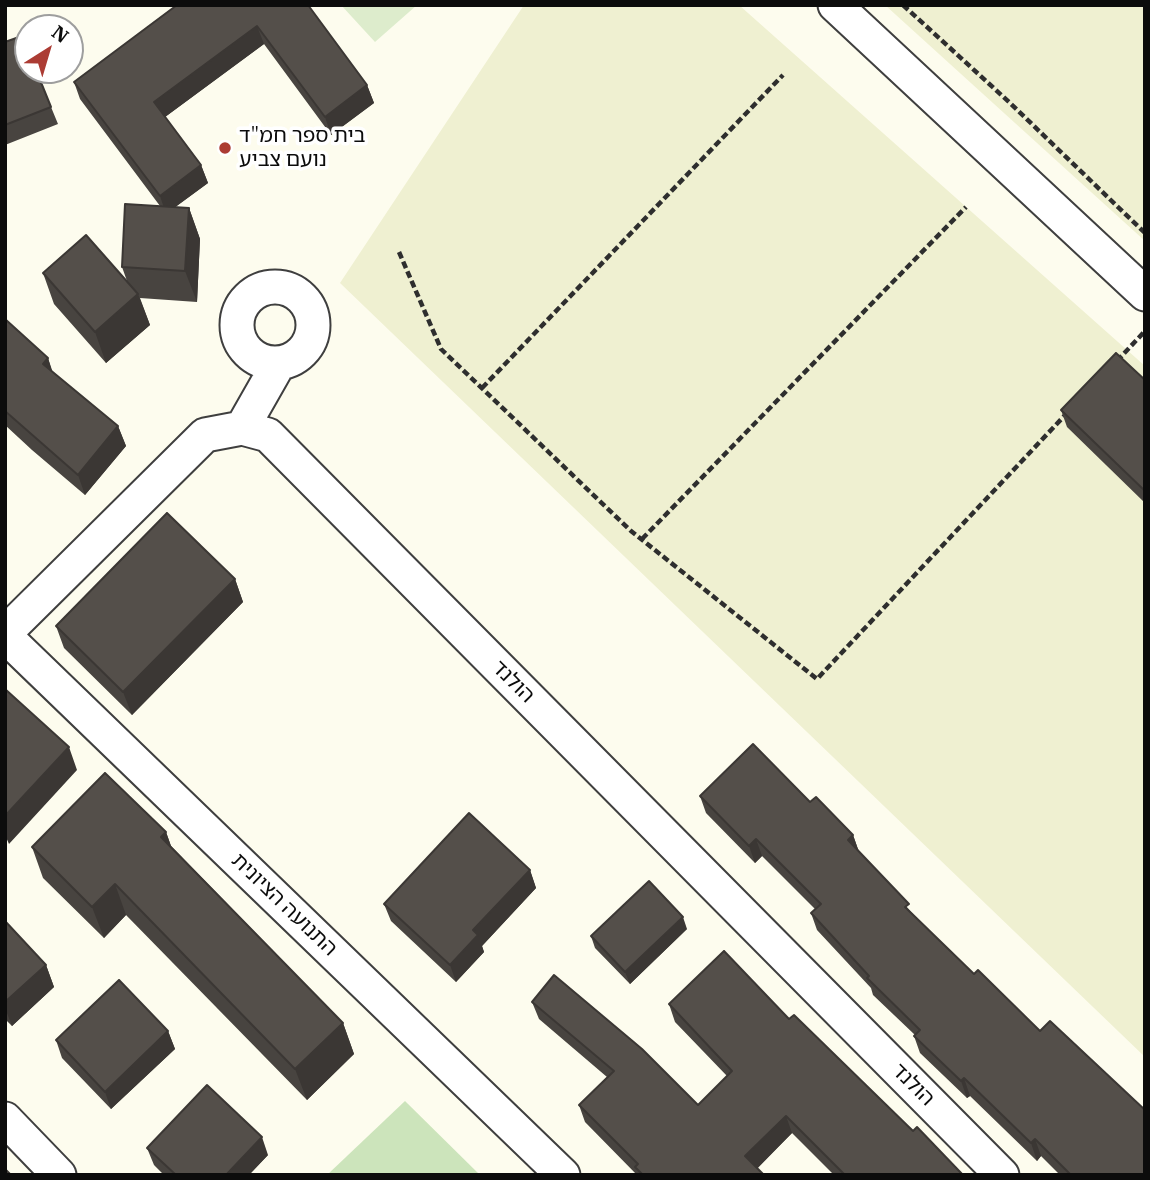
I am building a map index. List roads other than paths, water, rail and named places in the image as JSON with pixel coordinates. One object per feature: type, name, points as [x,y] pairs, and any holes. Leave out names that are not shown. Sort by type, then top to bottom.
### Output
[{"type":"street","points":[[835,5],[1145,293]]},
{"type":"street","points":[[5,634],[205,435],[255,432],[279,363]]},
{"type":"street","name":"הולנד","points":[[255,432],[1002,1175]]},
{"type":"street","name":"התנועה הציונית","points":[[5,634],[563,1175]]},
{"type":"street","points":[[5,1119],[59,1175]]},
{"type":"place","name":"בית ספר חמ\"ד נועם צביע","points":[[225,148]]}]
